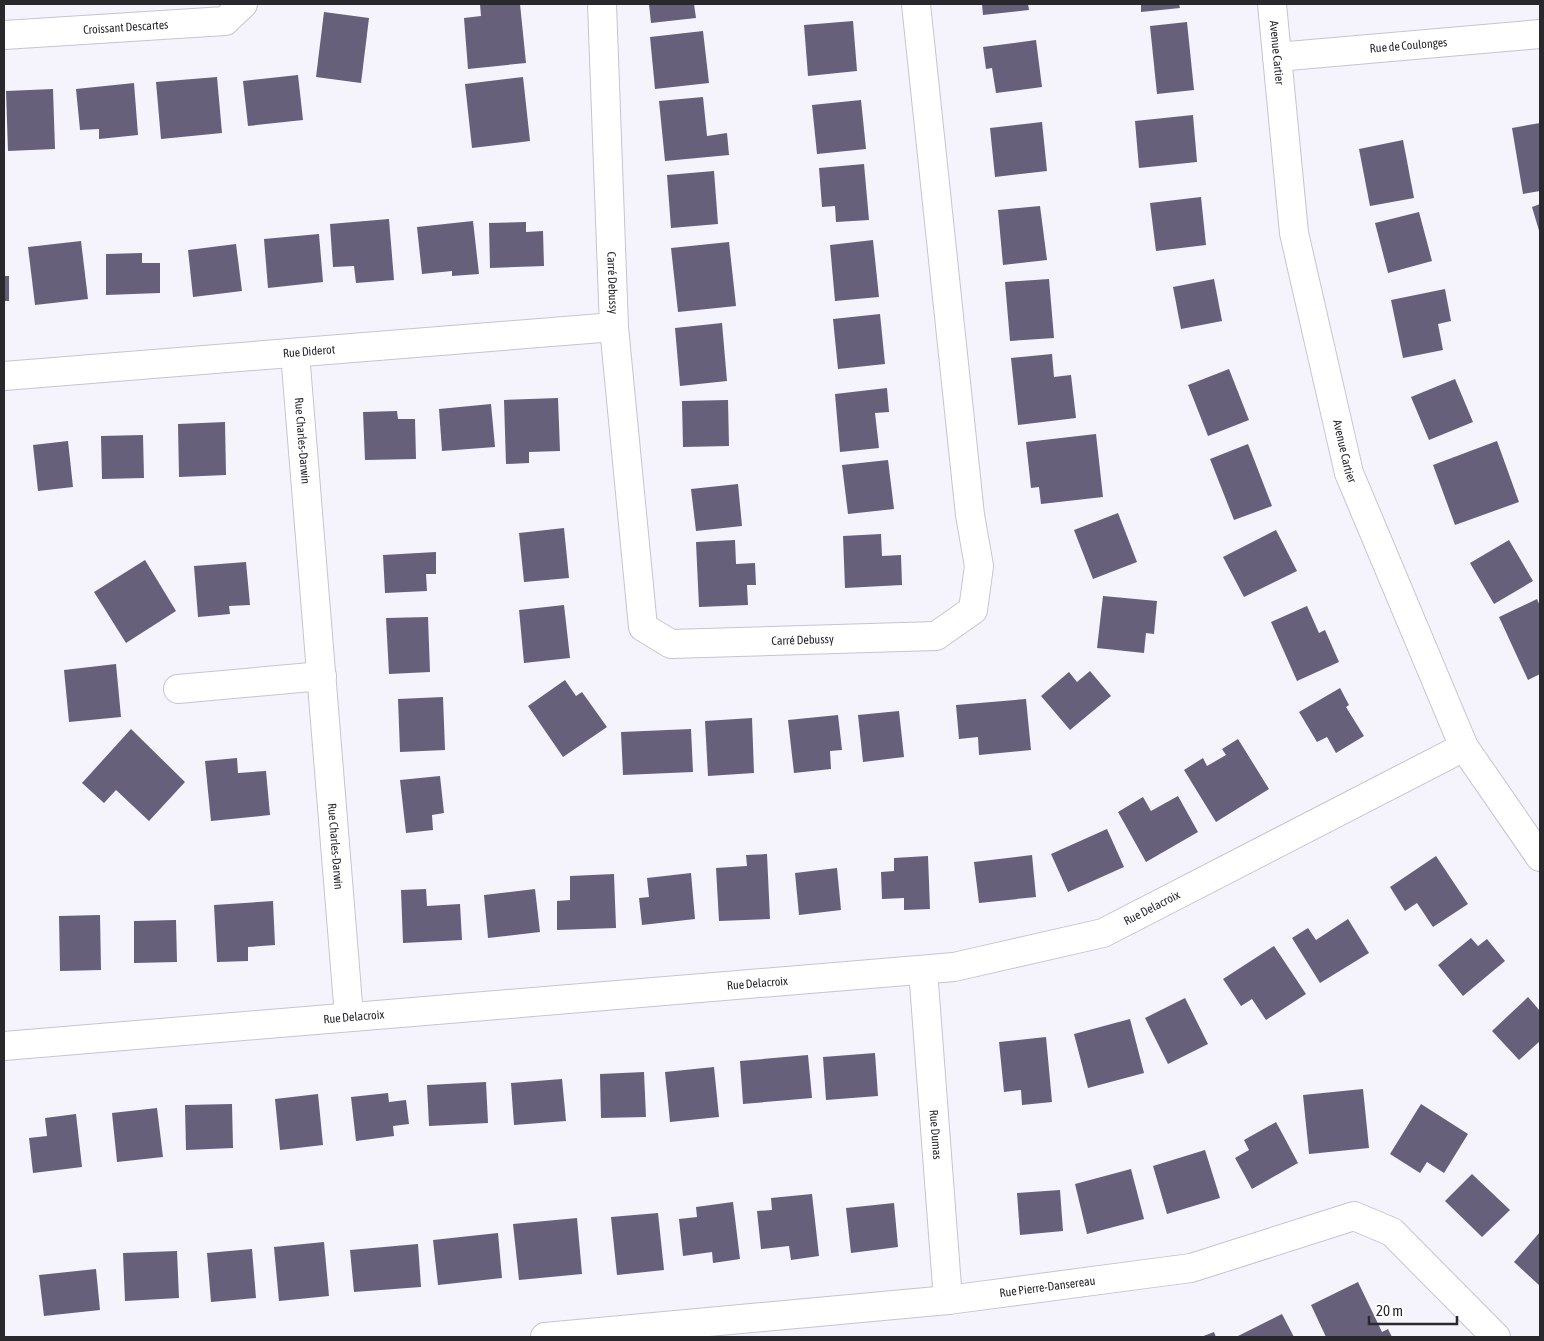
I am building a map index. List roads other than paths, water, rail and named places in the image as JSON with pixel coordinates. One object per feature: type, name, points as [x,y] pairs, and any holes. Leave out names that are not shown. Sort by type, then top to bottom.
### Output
[{"type":"street","name":"Croissant Descartes","points":[[4,35],[225,21],[243,4]]},
{"type":"street","name":"Carré Debussy","points":[[602,4],[614,327],[644,627],[671,644],[936,636],[972,610],[979,566],[969,505],[916,4]]},
{"type":"street","name":"Avenue Cartier","points":[[1272,4],[1294,233],[1349,473],[1464,746],[1540,857]]},
{"type":"street","name":"Rue de Coulonges","points":[[1277,57],[1540,34]]},
{"type":"street","name":"Rue Diderot","points":[[4,376],[614,327]]},
{"type":"street","name":"Rue Charles-Darwin","points":[[295,353],[349,1016]]},
{"type":"street","points":[[178,690],[322,676]]},
{"type":"street","name":"Rue Delacroix","points":[[4,1046],[954,967],[1103,933],[1464,746]]},
{"type":"street","name":"Rue Dumas","points":[[923,970],[948,1300]]},
{"type":"street","name":"Rue Pierre-Dansereau","points":[[545,1337],[948,1300],[1191,1268],[1354,1216],[1392,1232],[1496,1337]]}]
